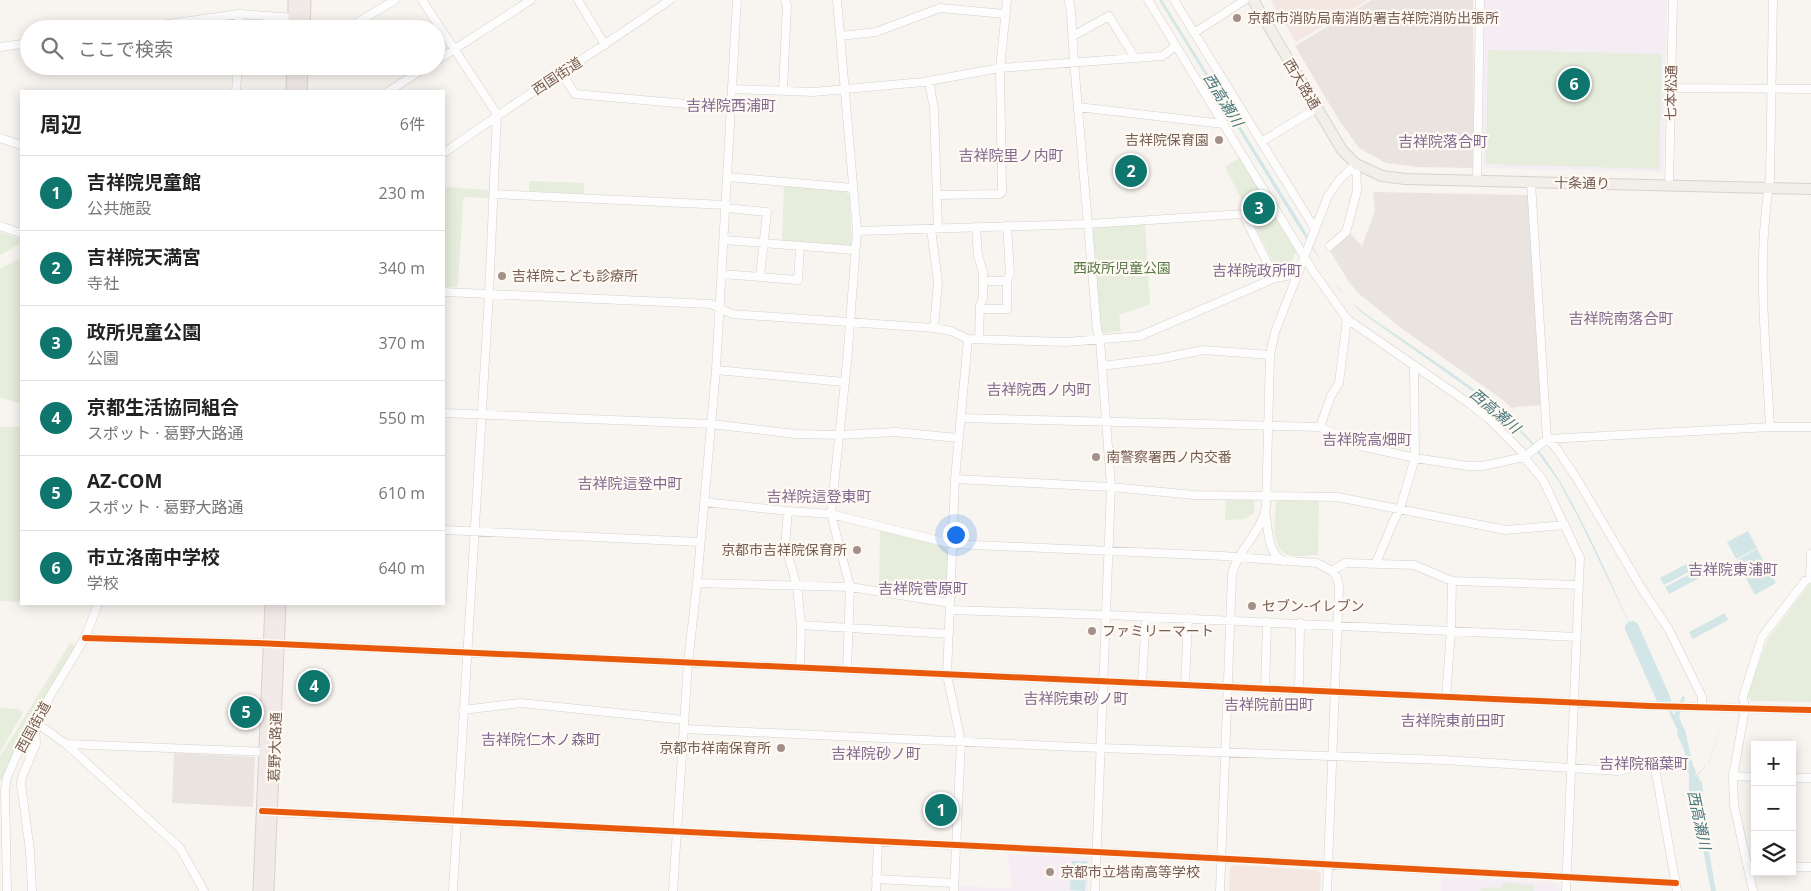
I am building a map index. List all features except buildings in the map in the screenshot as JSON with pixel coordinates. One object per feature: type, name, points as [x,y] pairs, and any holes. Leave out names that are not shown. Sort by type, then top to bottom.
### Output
[{"type":"highway","points":[[294,0],[297,20]]},
{"type":"highway","points":[[300,20],[305,0]]},
{"type":"highway","points":[[292,90],[293,75]]},
{"type":"highway","points":[[301,90],[302,75]]},
{"type":"highway","name":"葛野大路通","points":[[271,605],[274,645]]},
{"type":"highway","name":"葛野大路通","points":[[259,891],[267,812],[274,645],[280,605]]},
{"type":"highway","name":"葛野大路通","points":[[267,812],[268,891]]},
{"type":"main road","name":"西大路通","points":[[1253,0],[1342,150],[1356,164]]},
{"type":"main road","name":"十条通り","points":[[1356,164],[1382,176],[1394,178],[1811,189]]},
{"type":"street","points":[[361,20],[395,0]]},
{"type":"street","points":[[422,0],[435,20]]},
{"type":"street","points":[[445,56],[531,0]]},
{"type":"street","points":[[578,0],[605,45]]},
{"type":"street","name":"西国街道","points":[[445,151],[670,0]]},
{"type":"street","points":[[673,891],[688,663],[716,370],[737,0]]},
{"type":"street","points":[[783,90],[787,6],[785,0]]},
{"type":"street","points":[[837,0],[857,231],[831,514],[850,587],[847,670]]},
{"type":"street","points":[[937,195],[1000,194],[1002,192],[1000,68],[1006,0]]},
{"type":"street","points":[[1069,0],[1097,329],[1100,340],[1111,487],[1095,891]]},
{"type":"street","points":[[1148,0],[1305,254],[1313,271],[1347,319],[1488,418],[1516,445],[1543,480],[1565,525],[1580,558],[1566,891]]},
{"type":"street","points":[[1174,0],[1314,231]]},
{"type":"street","points":[[1194,33],[1245,0]]},
{"type":"street","points":[[1477,181],[1480,0]]},
{"type":"street","name":"七本松通","points":[[1669,186],[1673,0]]},
{"type":"street","points":[[1770,428],[1762,278],[1772,88],[1773,0]]},
{"type":"street","points":[[840,36],[876,32],[940,8],[1005,14]]},
{"type":"street","points":[[239,14],[239,20]]},
{"type":"street","points":[[197,20],[239,14],[268,20]]},
{"type":"street","points":[[1072,36],[1109,16],[1135,58]]},
{"type":"street","points":[[445,36],[498,114],[453,891]]},
{"type":"street","points":[[0,47],[20,44]]},
{"type":"street","points":[[733,89],[813,92],[845,90],[929,81],[1000,68],[1162,56],[1176,46]]},
{"type":"street","points":[[562,72],[575,94],[732,108]]},
{"type":"street","points":[[236,90],[237,75]]},
{"type":"street","points":[[391,90],[414,75]]},
{"type":"street","points":[[929,81],[934,109],[937,195],[935,228],[938,282],[934,328]]},
{"type":"street","points":[[1671,88],[1811,89]]},
{"type":"street","points":[[1078,107],[1224,124]]},
{"type":"street","points":[[1261,142],[1317,108]]},
{"type":"street","points":[[0,138],[20,145]]},
{"type":"street","points":[[1220,891],[1232,575],[1238,558],[1258,528],[1265,512],[1270,355],[1275,332],[1314,231],[1333,189],[1340,179],[1356,164]]},
{"type":"street","points":[[1330,246],[1346,232],[1357,192],[1356,164]]},
{"type":"street","points":[[728,177],[853,188]]},
{"type":"street","points":[[1531,182],[1546,439],[1557,449],[1577,479],[1642,589],[1669,630],[1702,697],[1702,707]]},
{"type":"street","points":[[494,194],[726,206],[767,212],[760,276]]},
{"type":"street","points":[[857,231],[1088,224],[1243,214],[1276,278]]},
{"type":"street","points":[[0,226],[20,233]]},
{"type":"street","points":[[980,309],[1007,309],[1007,281],[1010,274],[1007,226]]},
{"type":"street","points":[[976,227],[978,256],[983,272],[983,299],[980,309],[979,339]]},
{"type":"street","points":[[724,240],[855,250]]},
{"type":"street","points":[[722,274],[798,280],[800,247]]},
{"type":"street","points":[[445,292],[711,304],[732,314],[934,328],[951,331],[968,339],[1066,342],[1140,336],[1276,278],[1297,274]]},
{"type":"street","points":[[983,281],[1007,281]]},
{"type":"street","points":[[1320,427],[1331,396],[1339,384],[1347,319]]},
{"type":"street","points":[[876,879],[954,887],[961,741],[947,675],[954,479],[968,339]]},
{"type":"street","points":[[1102,366],[1158,360],[1204,350],[1270,355]]},
{"type":"street","points":[[1376,563],[1400,509],[1415,458],[1414,365]]},
{"type":"street","points":[[716,370],[844,382]]},
{"type":"street","points":[[445,413],[711,424],[794,434],[839,435],[895,432],[958,438]]},
{"type":"street","points":[[961,418],[1320,427],[1361,446],[1415,458],[1468,466],[1483,466],[1525,456],[1546,439],[1770,428],[1811,428]]},
{"type":"street","points":[[954,479],[1111,487],[1194,495],[1337,498],[1506,530],[1565,525]]},
{"type":"street","points":[[704,502],[831,514],[952,544],[1317,563],[1332,570],[1339,586],[1327,891]]},
{"type":"street","points":[[788,511],[785,545],[797,586],[802,624],[800,668]]},
{"type":"street","points":[[1265,512],[1269,542],[1272,550],[1278,558],[1284,561]]},
{"type":"street","points":[[445,530],[700,542]]},
{"type":"street","points":[[1751,866],[1734,806],[1733,776],[1743,697],[1762,637],[1804,582],[1810,578],[1811,554]]},
{"type":"street","points":[[1332,570],[1345,563],[1414,565],[1452,581],[1579,585]]},
{"type":"street","points":[[1446,697],[1451,630],[1452,581]]},
{"type":"street","points":[[697,583],[850,587],[950,607],[1577,637]]},
{"type":"street","name":"西国街道","points":[[7,891],[6,784],[23,741],[85,638],[98,605]]},
{"type":"street","points":[[1142,683],[1146,617]]},
{"type":"street","points":[[1185,685],[1188,618]]},
{"type":"street","points":[[1265,689],[1267,622]]},
{"type":"street","points":[[1298,690],[1300,623]]},
{"type":"street","points":[[802,624],[949,634]]},
{"type":"street","points":[[85,638],[466,653],[1649,706],[1811,710]]},
{"type":"street","points":[[463,710],[521,703],[684,720]]},
{"type":"street","points":[[34,722],[66,744],[180,848],[204,891]]},
{"type":"street","points":[[32,891],[30,851],[21,784],[22,777],[36,744],[34,722]]},
{"type":"street","points":[[267,812],[1096,852],[1567,878],[1677,887],[1654,762],[1618,771],[1571,767],[1331,756],[1100,748],[684,729]]},
{"type":"street","points":[[66,744],[270,752]]},
{"type":"street","points":[[1733,776],[1751,777]]},
{"type":"street","points":[[1796,778],[1811,778]]},
{"type":"street","points":[[876,891],[878,842]]},
{"type":"street","points":[[1796,867],[1811,867]]},
{"type":"street","points":[[1752,876],[1753,891]]},
{"type":"shaded area","points":[[1271,0],[1368,0],[1296,42]]},
{"type":"shaded area","points":[[1372,0],[1473,0],[1474,168],[1418,167],[1386,163],[1359,148],[1339,120],[1295,46]]},
{"type":"shaded area","points":[[1484,0],[1667,0],[1663,172],[1483,168]]},
{"type":"shaded area","points":[[1373,192],[1529,195],[1541,405],[1515,407],[1513,409],[1499,397],[1405,331],[1358,293],[1349,282],[1330,251],[1348,234],[1348,231],[1362,246],[1375,211]]},
{"type":"shaded area","points":[[174,753],[255,757],[253,807],[172,803]]},
{"type":"shaded area","name":"京都市立塔南高等学校","points":[[1008,854],[1089,858],[1088,891],[959,891],[960,886],[1012,889]]},
{"type":"shaded area","points":[[1233,865],[1317,870],[1321,874],[1320,891],[1229,891],[1230,868]]},
{"type":"shaded area","points":[[1442,877],[1558,883],[1560,891],[1441,891]]},
{"type":"green space","points":[[1488,50],[1662,54],[1659,169],[1486,164]]},
{"type":"green space","points":[[1241,157],[1297,250],[1291,262],[1277,269],[1225,167]]},
{"type":"green space","points":[[529,181],[584,183],[584,194],[529,191]]},
{"type":"green space","points":[[784,185],[846,192],[849,195],[852,244],[848,247],[782,241]]},
{"type":"green space","points":[[445,188],[490,190],[489,198],[466,197],[463,200],[458,287],[445,286]]},
{"type":"green space","name":"西政所児童公園","points":[[1145,225],[1150,304],[1119,315],[1121,331],[1105,333],[1101,331],[1092,231],[1096,227]]},
{"type":"green space","points":[[0,232],[20,239],[20,244],[0,255]]},
{"type":"green space","points":[[20,258],[20,404],[0,397],[0,269]]},
{"type":"green space","points":[[0,427],[20,427],[20,602],[0,601]]},
{"type":"green space","points":[[1226,498],[1254,499],[1254,513],[1245,519],[1225,520]]},
{"type":"green space","points":[[1279,499],[1319,501],[1318,555],[1293,556],[1286,554],[1277,545],[1275,538],[1276,502]]},
{"type":"green space","points":[[880,530],[945,546],[948,552],[946,595],[941,599],[879,588]]},
{"type":"green space","points":[[1811,582],[1811,702],[1751,701],[1747,695],[1768,639]]},
{"type":"green space","points":[[70,643],[75,646],[17,743],[3,780],[0,780],[0,757]]},
{"type":"green space","points":[[0,708],[18,709],[23,712],[0,753]]},
{"type":"green space","points":[[1504,883],[1533,885],[1534,891],[1480,891],[1485,887],[1500,888]]},
{"type":"water","points":[[1159,0],[1162,0],[1304,229],[1324,265],[1296,223]]},
{"type":"water","points":[[1333,280],[1346,296],[1373,319],[1485,397],[1533,443],[1551,467],[1573,505],[1636,637],[1559,482],[1530,442],[1505,417],[1475,393],[1362,313],[1339,289]]},
{"type":"water","points":[[1748,531],[1757,548],[1736,559],[1727,542]]},
{"type":"water","points":[[1757,549],[1766,565],[1746,576],[1737,560]]},
{"type":"water","points":[[1696,559],[1700,566],[1664,585],[1660,578]]},
{"type":"water","points":[[1767,567],[1776,583],[1755,595],[1746,578]]},
{"type":"water","points":[[1701,568],[1705,575],[1669,594],[1665,587]]},
{"type":"water","points":[[1725,613],[1728,620],[1693,639],[1689,632]]},
{"type":"water","points":[[1636,637],[1658,683],[1652,673]]},
{"type":"water","points":[[1658,683],[1674,715],[1683,695],[1685,698],[1679,717],[1685,729],[1696,772],[1695,776],[1708,764],[1726,714],[1709,763],[1696,777],[1699,776],[1699,780],[1702,782],[1703,792],[1699,795],[1716,891],[1711,891],[1695,808],[1689,794],[1689,773],[1685,766],[1684,750],[1677,735],[1678,731],[1656,685]]},
{"type":"water","points":[[1072,861],[1087,861],[1085,891],[1070,890]]},
{"type":"waterway","name":"西高瀬川","points":[[1632,628],[1664,700]]},
{"type":"cycle path","points":[[85,638],[257,643],[1649,706],[1811,710]]},
{"type":"cycle path","points":[[262,811],[1097,852],[1676,883]]},
{"type":"place","name":"京都市消防局南消防署吉祥院消防出張所","points":[[1237,18]]},
{"type":"place","name":"市立洛南中学校","points":[[1574,84]]},
{"type":"place","name":"吉祥院保育園","points":[[1219,140]]},
{"type":"place","name":"吉祥院天満宮","points":[[1131,171]]},
{"type":"place","name":"政所児童公園","points":[[1259,208]]},
{"type":"place","name":"吉祥院こども診療所","points":[[502,276]]},
{"type":"place","name":"南警察署西ノ内交番","points":[[1096,457]]},
{"type":"place","name":"京都市吉祥院保育所","points":[[857,550]]},
{"type":"place","name":"セブン-イレブン","points":[[1252,606]]},
{"type":"place","name":"ファミリーマート","points":[[1092,631]]},
{"type":"place","name":"京都生活協同組合","points":[[314,686]]},
{"type":"place","name":"AZ-COM","points":[[246,712]]},
{"type":"place","name":"京都市祥南保育所","points":[[781,748]]},
{"type":"place","name":"吉祥院児童館","points":[[941,810]]},
{"type":"place","name":"京都市立塔南高等学校","points":[[1050,872]]},
{"type":"district","name":"吉祥院西浦町","points":[[731,106]]},
{"type":"district","name":"吉祥院落合町","points":[[1443,142]]},
{"type":"district","name":"吉祥院里ノ内町","points":[[1011,156]]},
{"type":"district","name":"吉祥院政所町","points":[[1257,271]]},
{"type":"district","name":"吉祥院南落合町","points":[[1621,319]]},
{"type":"district","name":"吉祥院西ノ内町","points":[[1039,390]]},
{"type":"district","name":"吉祥院高畑町","points":[[1367,440]]},
{"type":"district","name":"吉祥院這登中町","points":[[630,484]]},
{"type":"district","name":"吉祥院這登東町","points":[[819,497]]},
{"type":"district","name":"吉祥院東浦町","points":[[1733,570]]},
{"type":"district","name":"吉祥院菅原町","points":[[923,589]]},
{"type":"district","name":"吉祥院東砂ノ町","points":[[1076,699]]},
{"type":"district","name":"吉祥院前田町","points":[[1269,705]]},
{"type":"district","name":"吉祥院東前田町","points":[[1453,721]]},
{"type":"district","name":"吉祥院仁木ノ森町","points":[[541,740]]},
{"type":"district","name":"吉祥院砂ノ町","points":[[876,754]]},
{"type":"district","name":"吉祥院稲葉町","points":[[1644,764]]}]
